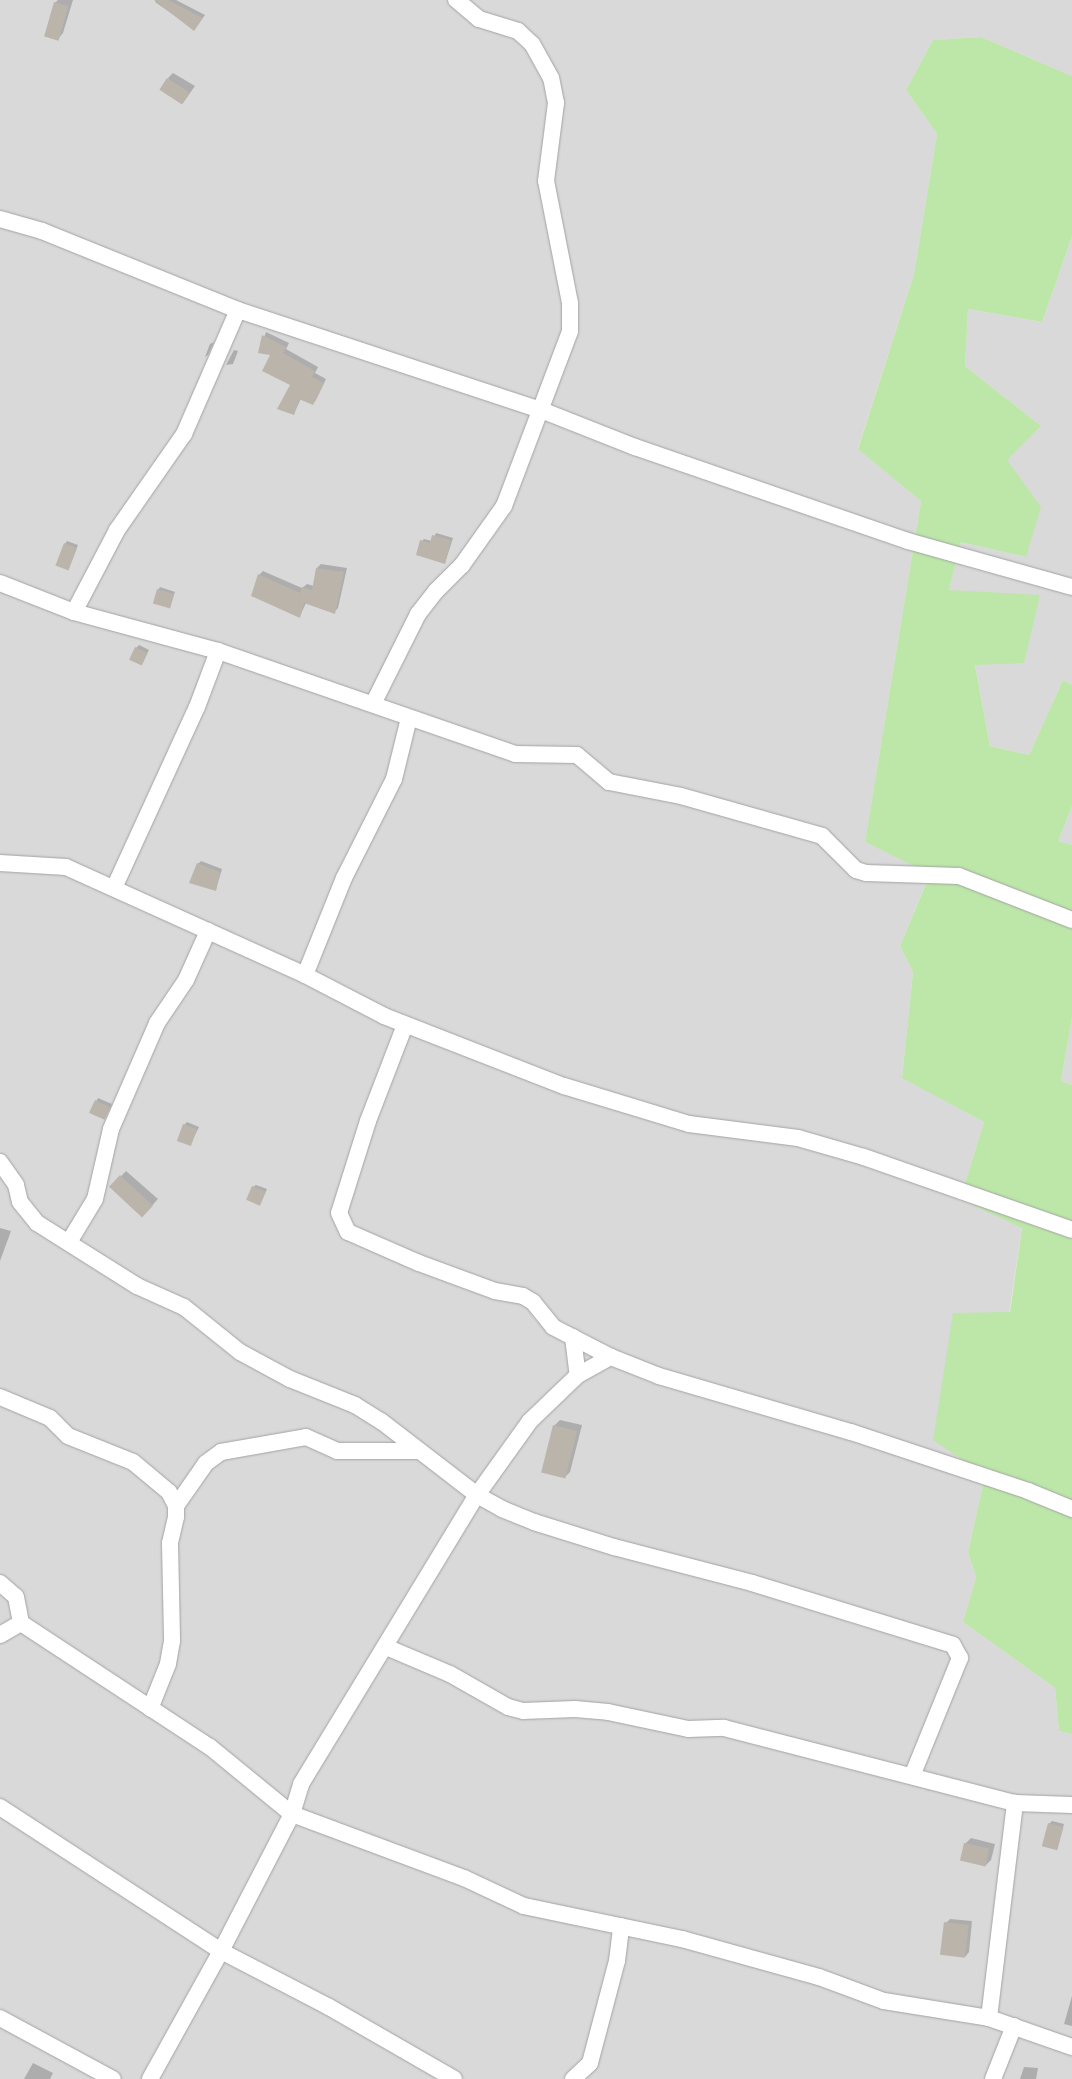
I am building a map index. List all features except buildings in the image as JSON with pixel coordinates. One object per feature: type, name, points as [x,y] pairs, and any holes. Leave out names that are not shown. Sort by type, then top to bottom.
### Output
[{"type":"street","points":[[373,704],[418,614],[436,591],[462,565],[504,506],[570,331],[570,303],[546,181],[556,103],[551,78],[532,44],[518,31],[479,19],[456,0]]},
{"type":"street","points":[[0,219],[42,231],[238,310],[541,410],[635,447],[763,489],[908,541],[1072,587]]},
{"type":"street","points":[[74,612],[117,530],[184,434],[238,310]]},
{"type":"street","points":[[0,583],[74,612],[218,651],[515,754],[577,755],[609,782],[681,796],[822,836],[856,870],[866,873],[959,876],[1072,920]]},
{"type":"street","points":[[114,888],[197,707],[218,651]]},
{"type":"street","points":[[305,975],[344,878],[394,779],[409,718]]},
{"type":"street","points":[[0,863],[66,867],[305,975],[405,1025],[582,1091],[689,1124],[798,1138],[864,1157],[1072,1230]]},
{"type":"street","points":[[69,1242],[95,1200],[112,1129],[157,1023],[186,980],[208,931]]},
{"type":"street","points":[[405,1025],[353,1167],[339,1213],[342,1224],[348,1232],[419,1263],[495,1290],[523,1296],[533,1302],[553,1327],[611,1357],[659,1376],[851,1432],[1028,1491],[1072,1509]]},
{"type":"street","points":[[0,1162],[16,1184],[20,1202],[37,1223],[137,1286],[184,1307],[240,1352],[290,1380],[354,1405],[477,1495],[534,1522],[752,1583],[953,1645],[960,1658],[912,1776]]},
{"type":"street","points":[[573,1337],[578,1375]]},
{"type":"street","points":[[150,2079],[221,1952],[292,1814],[294,1800],[305,1777],[477,1495],[530,1421],[578,1375],[611,1357]]},
{"type":"street","points":[[0,1397],[50,1418],[68,1436],[132,1462],[159,1482],[176,1506]]},
{"type":"street","points":[[150,1709],[168,1664],[172,1641],[170,1543],[176,1506],[206,1463],[221,1452],[306,1437],[336,1450],[419,1451]]},
{"type":"street","points":[[0,1583],[16,1597],[21,1623],[150,1709],[210,1746],[292,1814],[464,1878],[524,1906],[579,1920],[621,1926],[819,1977],[884,2001],[989,2018],[1072,2047]]},
{"type":"street","points":[[0,1635],[21,1623]]},
{"type":"street","points":[[386,1647],[450,1674],[508,1707],[523,1711],[575,1709],[635,1717],[688,1729],[724,1728],[1015,1802],[1072,1805]]},
{"type":"street","points":[[989,2018],[1015,1802]]},
{"type":"street","points":[[0,1807],[221,1952],[329,2008],[454,2079]]},
{"type":"street","points":[[573,2079],[590,2063],[617,1961],[621,1926]]},
{"type":"street","points":[[0,2018],[113,2079]]},
{"type":"street","points":[[993,2079],[1014,2026]]},
{"type":"shaded area","points":[[0,0],[1072,0],[1072,76],[981,37],[933,40],[906,90],[937,134],[914,274],[858,448],[921,501],[865,842],[930,873],[900,946],[913,972],[902,1077],[984,1122],[960,1199],[1022,1227],[985,1475],[968,1552],[976,1577],[963,1622],[1055,1688],[1059,1731],[1072,1734],[1072,2079],[0,2079]]},
{"type":"shaded area","points":[[1072,236],[1072,685],[1063,680],[1029,755],[990,746],[975,664],[949,590],[961,542],[1026,557],[1006,459],[1041,426],[965,366],[968,309],[1042,322]]},
{"type":"shaded area","points":[[1072,806],[1072,845],[1058,841]]},
{"type":"shaded area","points":[[1072,1017],[1072,1085],[1061,1081]]},
{"type":"green space","points":[[981,37],[1072,76],[1072,236],[1042,322],[968,309],[965,366],[1041,426],[1007,460],[1041,507],[1026,557],[961,542],[949,590],[1040,595],[1024,663],[975,665],[990,746],[1029,755],[1063,680],[1072,685],[1072,806],[1058,841],[1072,845],[1072,1017],[1061,1081],[1072,1085],[1072,1734],[1059,1731],[1055,1688],[963,1622],[976,1577],[968,1552],[985,1475],[933,1440],[953,1313],[1010,1312],[1022,1228],[960,1199],[984,1122],[902,1078],[913,972],[900,946],[930,874],[865,842],[921,501],[858,449],[914,274],[937,134],[906,90],[933,40]]}]
